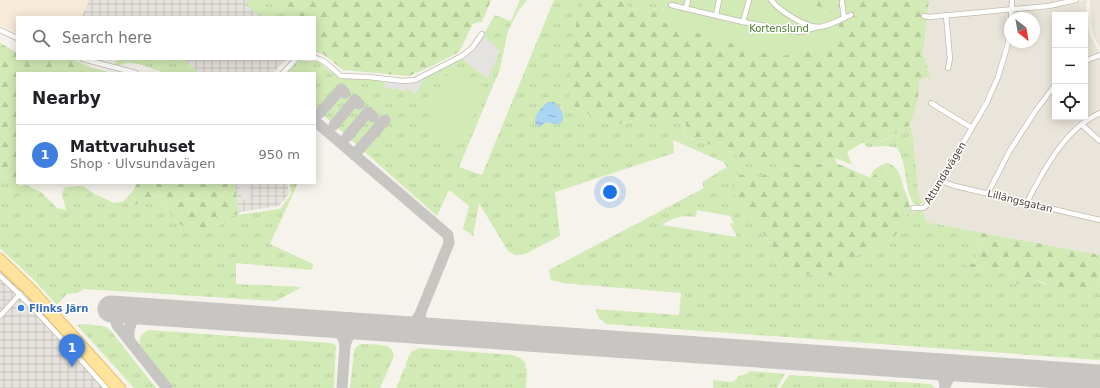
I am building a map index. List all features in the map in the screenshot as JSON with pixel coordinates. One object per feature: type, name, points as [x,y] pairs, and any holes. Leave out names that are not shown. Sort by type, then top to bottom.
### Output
[{"type":"main road","points":[[0,257],[34,290],[122,388]]},
{"type":"main road","points":[[0,265],[30,293],[115,388]]},
{"type":"street","points":[[686,8],[688,0]]},
{"type":"street","points":[[716,15],[720,0]]},
{"type":"street","points":[[743,22],[749,0]]},
{"type":"street","points":[[771,0],[777,7],[799,22],[818,27]]},
{"type":"street","points":[[1012,0],[1012,10]]},
{"type":"street","points":[[924,16],[946,16],[1012,10],[1048,6],[1076,0]]},
{"type":"street","points":[[842,2],[844,18]]},
{"type":"street","points":[[671,5],[743,22],[800,32],[828,25],[851,15]]},
{"type":"street","points":[[946,16],[950,59],[948,68]]},
{"type":"street","points":[[0,30],[16,38]]},
{"type":"street","points":[[316,58],[326,63],[340,76],[409,81],[415,80],[462,56],[472,48],[482,34]]},
{"type":"street","name":"Attundavägen","points":[[913,208],[923,208],[926,206],[941,181],[986,104],[998,77],[1007,48]]},
{"type":"street","points":[[1088,60],[1100,55]]},
{"type":"street","points":[[87,60],[132,72]]},
{"type":"street","points":[[284,72],[295,60]]},
{"type":"street","points":[[988,193],[1009,152],[1034,112],[1052,89]]},
{"type":"street","points":[[931,103],[972,128]]},
{"type":"street","points":[[1026,204],[1038,179],[1057,150],[1070,134],[1081,124],[1094,115],[1100,113]]},
{"type":"street","points":[[1081,124],[1100,141]]},
{"type":"street","name":"Lillängsgatan","points":[[941,181],[1026,204],[1100,220]]},
{"type":"street","points":[[0,276],[20,294],[106,388]]},
{"type":"street","points":[[0,316],[20,294]]},
{"type":"shaded area","points":[[0,0],[89,0],[82,16],[16,16],[16,33],[0,25]]},
{"type":"shaded area","points":[[89,0],[249,0],[246,4],[260,16],[82,16]]},
{"type":"shaded area","points":[[929,0],[1009,0],[1009,8],[928,15]]},
{"type":"shaded area","points":[[1013,0],[1065,0],[1048,4],[1015,7]]},
{"type":"shaded area","points":[[1087,0],[1086,12],[1052,12],[1052,86],[1031,111],[1007,151],[988,188],[984,191],[949,182],[947,180],[947,174],[987,104],[1008,48],[1040,48],[1040,12],[1016,12],[1049,9]]},
{"type":"shaded area","points":[[1090,0],[1100,0],[1100,47],[1093,36]]},
{"type":"shaded area","points":[[1004,12],[1004,41],[1001,57],[993,82],[972,123],[928,198],[923,203],[919,197],[913,139],[910,125],[918,99],[918,80],[930,76],[923,53],[927,19]]},
{"type":"shaded area","points":[[1088,28],[1091,37],[1100,52],[1088,57]]},
{"type":"shaded area","points":[[483,35],[500,51],[488,79],[461,58]]},
{"type":"shaded area","points":[[1100,56],[1100,110],[1088,116],[1088,84],[1088,62]]},
{"type":"shaded area","points":[[184,60],[285,60],[274,72],[198,72]]},
{"type":"shaded area","points":[[425,77],[416,94],[407,88],[405,92],[395,88],[393,90],[385,87],[384,82],[410,83]]},
{"type":"shaded area","points":[[1052,92],[1052,120],[1080,120],[1055,149],[1033,182],[1027,197],[1020,199],[992,193],[991,190],[1011,152],[1035,114]]},
{"type":"shaded area","points":[[1100,115],[1100,139],[1087,126],[1087,123]]},
{"type":"shaded area","points":[[1078,128],[1084,128],[1100,143],[1100,218],[1037,204],[1032,201],[1031,197],[1044,172]]},
{"type":"shaded area","points":[[235,184],[287,184],[289,194],[279,206],[239,212]]},
{"type":"shaded area","points":[[239,184],[249,184],[251,199],[242,201]]},
{"type":"shaded area","points":[[944,184],[1016,203],[1100,222],[1100,255],[926,222],[923,209],[940,185]]},
{"type":"shaded area","points":[[0,268],[18,285],[79,351],[110,388],[0,388]]},
{"type":"green space","points":[[249,0],[274,0],[285,16],[260,16],[245,4]]},
{"type":"green space","points":[[274,0],[491,0],[482,22],[473,24],[459,52],[409,76],[343,70],[323,54],[316,52],[316,16],[285,16]]},
{"type":"green space","points":[[520,0],[527,0],[518,11],[508,31],[500,69],[459,167],[482,175],[554,0],[585,0],[583,4],[573,106],[612,126],[639,118],[686,124],[684,136],[729,151],[739,157],[835,158],[836,163],[794,165],[792,168],[761,176],[751,176],[735,197],[745,209],[757,228],[762,231],[769,241],[781,272],[840,276],[852,258],[878,243],[892,240],[910,209],[913,212],[923,209],[926,222],[963,229],[964,233],[976,239],[981,246],[977,251],[975,264],[970,268],[1001,268],[1008,272],[1012,280],[1019,285],[1032,278],[1044,284],[1091,289],[1100,281],[1100,360],[606,324],[599,318],[595,309],[679,315],[681,293],[563,283],[551,280],[549,270],[704,188],[702,182],[727,167],[723,162],[673,140],[674,153],[555,192],[560,236],[525,254],[515,255],[508,251],[479,203],[473,236],[463,229],[469,206],[449,190],[437,216],[316,109],[316,72],[288,72],[299,60],[319,62],[340,79],[368,79],[384,82],[386,87],[393,90],[394,88],[407,88],[461,58],[483,35],[495,15],[511,21]],"holes":[[[697,210],[730,216],[734,223],[730,224],[737,237],[662,225],[678,217],[696,217]]]},
{"type":"green space","points":[[585,0],[622,0],[629,7],[641,10],[665,8],[658,21],[831,13],[804,0],[929,0],[923,53],[930,76],[919,80],[918,99],[910,125],[881,142],[869,139],[847,152],[852,165],[835,158],[739,157],[729,151],[684,136],[686,124],[639,118],[612,126],[573,106],[569,96],[577,16]]},
{"type":"green space","points":[[622,0],[669,0],[665,8],[641,10],[629,7]]},
{"type":"green space","name":"Kortenslund","points":[[669,0],[804,0],[831,13],[841,30],[838,42],[812,51],[776,57],[658,21]]},
{"type":"green space","points":[[0,43],[16,52],[16,60],[73,60],[90,67],[108,72],[16,72],[16,180],[7,178],[0,171]]},
{"type":"green space","points":[[184,60],[198,72],[162,72],[143,65],[129,63],[119,66],[114,64],[116,61]]},
{"type":"green space","points":[[449,71],[486,87],[460,146],[423,128]]},
{"type":"green space","points":[[910,125],[913,139],[919,197],[923,203],[919,205],[914,204],[908,190],[903,162],[897,148],[887,146],[867,147],[864,142],[869,139],[882,142]]},
{"type":"green space","points":[[836,163],[871,178],[876,174],[894,177],[900,183],[908,197],[910,206],[906,217],[892,240],[878,243],[852,258],[852,263],[840,276],[781,272],[769,241],[762,231],[757,228],[745,209],[735,197],[731,177],[736,174],[761,176],[792,168],[794,165]]},
{"type":"green space","points":[[886,163],[897,169],[904,189],[894,177],[871,178],[873,171]]},
{"type":"green space","points":[[0,171],[7,178],[16,180],[16,184],[19,184],[19,186],[26,185],[41,192],[57,208],[66,210],[62,194],[65,187],[83,186],[95,194],[114,203],[124,201],[136,205],[147,197],[159,198],[177,222],[223,224],[230,216],[280,209],[291,194],[290,184],[298,184],[270,244],[313,264],[312,270],[236,263],[236,284],[302,287],[276,301],[84,289],[77,293],[67,294],[57,305],[34,280],[0,248]]},
{"type":"green space","points":[[136,184],[235,184],[239,214],[230,216],[223,224],[211,229],[183,226],[177,222],[159,198],[147,197],[136,205],[124,201],[133,191]]},
{"type":"green space","points":[[963,229],[1100,255],[1100,281],[1091,289],[1051,286],[1032,278],[1019,285],[1012,280],[1008,272],[1001,268],[989,273],[981,267],[968,267],[963,263],[975,264],[977,251],[981,246],[976,239],[967,239]]},
{"type":"green space","points":[[86,324],[106,327],[111,331],[156,388],[134,388],[77,325]]},
{"type":"green space","points":[[149,330],[331,343],[336,346],[334,388],[173,388],[140,345],[141,336],[144,332]]},
{"type":"green space","points":[[362,344],[386,346],[393,352],[394,356],[380,388],[350,388],[354,351],[357,346]]},
{"type":"green space","points":[[420,348],[512,355],[521,359],[526,366],[526,388],[396,388],[401,380],[400,379],[404,368],[405,369],[406,367],[405,366],[409,355],[411,355],[410,354],[412,351]]},
{"type":"green space","points":[[749,371],[785,374],[777,388],[713,388],[713,380],[733,382],[739,376],[748,373]]},
{"type":"green space","points":[[789,375],[931,384],[935,388],[780,388]]},
{"type":"water","points":[[548,102],[554,102],[560,109],[563,116],[562,122],[555,124],[546,122],[538,127],[535,121],[537,114]]},
{"type":"taxiway","points":[[320,113],[341,89],[345,93]]},
{"type":"taxiway","points":[[334,125],[355,100],[359,104]]},
{"type":"taxiway","points":[[347,137],[368,112],[373,117]]},
{"type":"taxiway","points":[[354,155],[385,120]]},
{"type":"taxiway","points":[[316,122],[448,235],[449,243],[420,314]]},
{"type":"taxiway","points":[[123,310],[116,313],[115,319],[117,325],[167,388]]},
{"type":"taxiway","points":[[131,343],[129,335],[131,323],[142,313],[153,312]]},
{"type":"taxiway","points":[[401,329],[412,324],[420,314],[421,321],[425,328],[434,331]]},
{"type":"taxiway","points":[[330,324],[340,333],[345,345],[351,333],[363,326]]},
{"type":"taxiway","points":[[342,388],[345,345]]},
{"type":"taxiway","points":[[928,366],[940,374],[944,380],[945,388]]},
{"type":"taxiway","points":[[945,386],[948,379],[953,374],[966,369]]},
{"type":"runway","points":[[111,309],[1100,378]]},
{"type":"place","name":"Flinks Järn","points":[[21,308]]},
{"type":"place","name":"Mattvaruhuset","points":[[72,367]]}]
